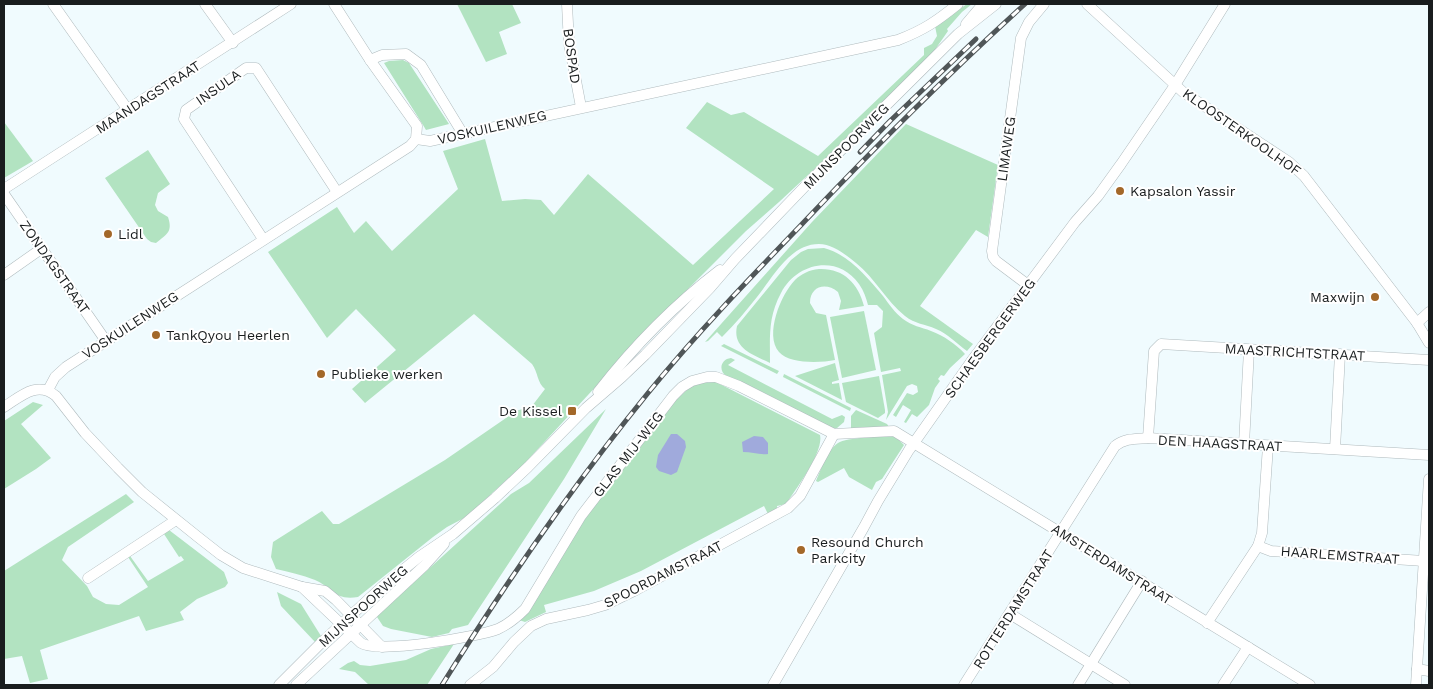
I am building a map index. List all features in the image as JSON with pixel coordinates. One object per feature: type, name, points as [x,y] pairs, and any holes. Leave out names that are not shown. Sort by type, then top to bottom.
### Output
[{"type":"street","points":[[53,4],[128,110]]},
{"type":"street","points":[[205,4],[233,43]]},
{"type":"street","name":"MAANDAGSTRAAT","points":[[4,189],[291,4]]},
{"type":"street","points":[[334,4],[370,60],[417,126],[416,139]]},
{"type":"street","name":"BOSPAD","points":[[567,4],[569,44],[581,107]]},
{"type":"street","name":"VOSKUILENWEG","points":[[48,390],[55,377],[62,370],[410,146],[416,139],[430,140],[463,134],[898,40],[921,31],[958,4]]},
{"type":"street","name":"MIJNSPOORWEG","points":[[296,685],[426,565],[453,534],[528,467],[586,408],[615,370],[662,320],[691,292],[735,259],[958,34],[983,4]]},
{"type":"street","name":"MIJNSPOORWEG","points":[[958,34],[996,4]]},
{"type":"street","name":"LIMAWEG","points":[[1028,285],[996,261],[992,251],[1021,38],[1029,22],[1044,4]]},
{"type":"street","name":"KLOOSTERKOOLHOF","points":[[1087,4],[1182,92],[1290,162],[1304,176],[1417,323],[1429,343]]},
{"type":"street","name":"SCHAESBERGERWEG","points":[[773,685],[878,501],[915,443],[1028,285],[1075,222],[1098,196],[1176,85],[1225,4]]},
{"type":"street","points":[[370,60],[394,53],[406,54],[421,64],[463,134]]},
{"type":"street","name":"INSULA","points":[[263,239],[184,120],[186,110],[246,68],[256,68],[337,192]]},
{"type":"street","name":"ZONDAGSTRAAT","points":[[4,194],[106,341]]},
{"type":"street","points":[[4,275],[41,249]]},
{"type":"street","points":[[1417,323],[1429,312]]},
{"type":"street","name":"MAASTRICHTSTRAAT","points":[[1148,438],[1154,351],[1161,344],[1429,360]]},
{"type":"street","points":[[1244,444],[1249,350]]},
{"type":"street","points":[[1334,449],[1340,354]]},
{"type":"street","name":"GLAS MIJ-WEG","points":[[302,587],[364,645],[371,647],[430,642],[483,634],[500,628],[516,618],[529,604],[594,498],[673,396],[692,381],[712,377],[726,380],[834,434],[894,431],[915,443]]},
{"type":"street","points":[[4,407],[29,391],[40,388],[48,390],[56,396],[85,433],[142,492],[221,555],[239,566],[302,587],[325,591],[382,646]]},
{"type":"street","name":"SPOORDAMSTRAAT","points":[[470,685],[493,667],[530,626],[546,619],[605,605],[788,508],[800,496],[834,434]]},
{"type":"street","name":"DEN HAAGSTRAAT","points":[[1061,532],[1114,446],[1126,439],[1148,438],[1429,455]]},
{"type":"street","name":"AMSTERDAMSTRAAT","points":[[915,443],[1310,685]]},
{"type":"street","points":[[1207,623],[1258,546],[1262,533],[1268,446]]},
{"type":"street","points":[[1416,685],[1429,479]]},
{"type":"street","points":[[88,578],[176,520]]},
{"type":"street","name":"ROTTERDAMSTRAAT","points":[[964,685],[1061,532]]},
{"type":"street","name":"MIJNSPOORWEG","points":[[279,685],[351,615],[407,565],[453,534]]},
{"type":"street","name":"HAARLEMSTRAAT","points":[[1258,546],[1271,551],[1424,561]]},
{"type":"street","points":[[1078,685],[1142,581]]},
{"type":"street","points":[[1010,614],[1125,685]]},
{"type":"street","points":[[1223,685],[1248,648]]},
{"type":"street","points":[[1417,669],[1429,671]]},
{"type":"green space","points":[[457,4],[512,4],[521,23],[499,32],[507,54],[486,62]]},
{"type":"green space","points":[[967,4],[972,4],[947,29],[948,31],[932,54],[851,135],[746,231],[666,311],[523,465],[466,517],[433,537],[358,597],[350,598],[338,595],[315,580],[276,569],[271,557],[273,542],[322,511],[333,524],[339,524],[445,460],[516,411],[532,406],[545,389],[540,384],[532,364],[474,314],[365,403],[352,389],[396,350],[356,309],[327,338],[268,252],[337,207],[354,233],[366,221],[392,251],[458,189],[443,151],[485,139],[502,201],[541,200],[554,215],[588,174],[693,265],[774,189],[686,128],[707,102],[731,115],[744,112],[818,156],[924,55],[924,48],[932,44],[937,36],[935,26]]},
{"type":"green space","points":[[403,60],[409,63],[449,124],[426,130],[384,63]]},
{"type":"green space","points":[[4,122],[33,161],[4,178]]},
{"type":"green space","points":[[906,124],[998,165],[988,237],[976,230],[920,306],[973,344],[967,351],[940,331],[905,316],[892,304],[863,269],[844,253],[824,244],[809,245],[791,255],[776,271],[745,312],[722,337],[717,332],[705,342],[812,222]]},
{"type":"green space","points":[[148,150],[170,184],[158,193],[155,205],[158,211],[168,217],[170,226],[166,235],[156,243],[147,239],[105,178]]},
{"type":"green space","points":[[824,248],[841,255],[864,274],[903,319],[945,338],[965,354],[944,376],[941,375],[938,379],[940,381],[935,388],[929,405],[917,417],[912,414],[906,423],[904,422],[911,410],[903,405],[896,417],[893,415],[907,393],[913,395],[918,392],[917,386],[912,384],[907,386],[886,420],[888,412],[882,375],[901,371],[900,368],[881,372],[874,333],[882,327],[883,311],[877,305],[868,305],[859,284],[840,268],[829,265],[818,266],[797,274],[788,282],[777,302],[772,319],[770,363],[751,354],[741,346],[738,340],[736,334],[737,326],[791,260],[808,249]]},
{"type":"green space","points":[[812,270],[835,271],[848,278],[858,290],[864,306],[839,310],[841,301],[838,292],[829,287],[819,287],[816,289],[810,303],[816,313],[826,315],[835,360],[821,362],[797,361],[784,356],[775,345],[773,336],[776,315],[784,295],[795,280]]},
{"type":"green space","points":[[864,311],[876,370],[842,378],[830,317]]},
{"type":"green space","points":[[724,344],[779,371],[777,374],[721,346]]},
{"type":"green space","points":[[731,358],[735,360],[728,365],[832,419],[842,415],[845,417],[844,422],[837,428],[833,428],[726,376],[721,368],[725,360]]},
{"type":"green space","points":[[835,363],[839,380],[832,382],[832,384],[839,383],[842,400],[795,376]]},
{"type":"green space","points":[[784,374],[851,408],[850,411],[783,377]]},
{"type":"green space","points":[[879,376],[885,413],[878,418],[846,402],[842,383]]},
{"type":"green space","points":[[716,382],[820,435],[818,451],[814,460],[786,504],[777,506],[777,509],[768,514],[764,506],[641,571],[594,591],[544,605],[546,612],[525,622],[519,620],[585,519],[672,404],[690,387],[700,383]]},
{"type":"green space","points":[[33,402],[43,405],[21,424],[51,458],[4,489],[4,421]]},
{"type":"green space","points":[[606,409],[564,479],[468,625],[452,629],[449,633],[432,637],[383,626],[377,617],[378,615],[511,494],[529,483]]},
{"type":"green space","points":[[856,410],[887,424],[889,427],[851,428],[851,416]]},
{"type":"green space","points":[[893,436],[904,445],[882,479],[876,482],[872,490],[849,477],[844,468],[818,482],[816,481],[828,455],[838,443],[856,438]]},
{"type":"green space","points":[[126,494],[134,502],[68,547],[62,560],[87,586],[93,597],[106,604],[119,605],[148,587],[128,557],[130,556],[148,581],[184,560],[181,556],[179,557],[164,534],[169,530],[224,572],[228,583],[225,587],[197,599],[180,612],[184,620],[146,631],[139,616],[40,650],[48,679],[30,683],[22,656],[4,659],[4,571]]},
{"type":"green space","points":[[277,592],[301,604],[321,636],[316,643],[281,606]]},
{"type":"green space","points":[[454,644],[427,685],[369,685],[355,672],[339,669],[354,661],[360,665],[370,666],[406,660],[431,649]]},
{"type":"water","points":[[671,434],[677,434],[685,441],[686,447],[677,472],[671,475],[659,471],[656,467],[658,455]]},
{"type":"water","points":[[754,436],[763,437],[768,443],[768,454],[743,452],[742,442]]},
{"type":"railway","points":[[442,685],[515,572],[566,499],[666,371],[743,285],[857,167],[940,84],[1025,4]]},
{"type":"railway","points":[[860,152],[976,39]]},
{"type":"place","name":"Kapsalon Yassir","points":[[1120,191]]},
{"type":"place","name":"Lidl","points":[[108,234]]},
{"type":"place","name":"Maxwijn","points":[[1375,297]]},
{"type":"place","name":"TankQyou Heerlen","points":[[156,335]]},
{"type":"place","name":"Publieke werken","points":[[321,374]]},
{"type":"place","name":"De Kissel","points":[[572,411]]},
{"type":"place","name":"Resound Church Parkcity","points":[[801,550]]}]
